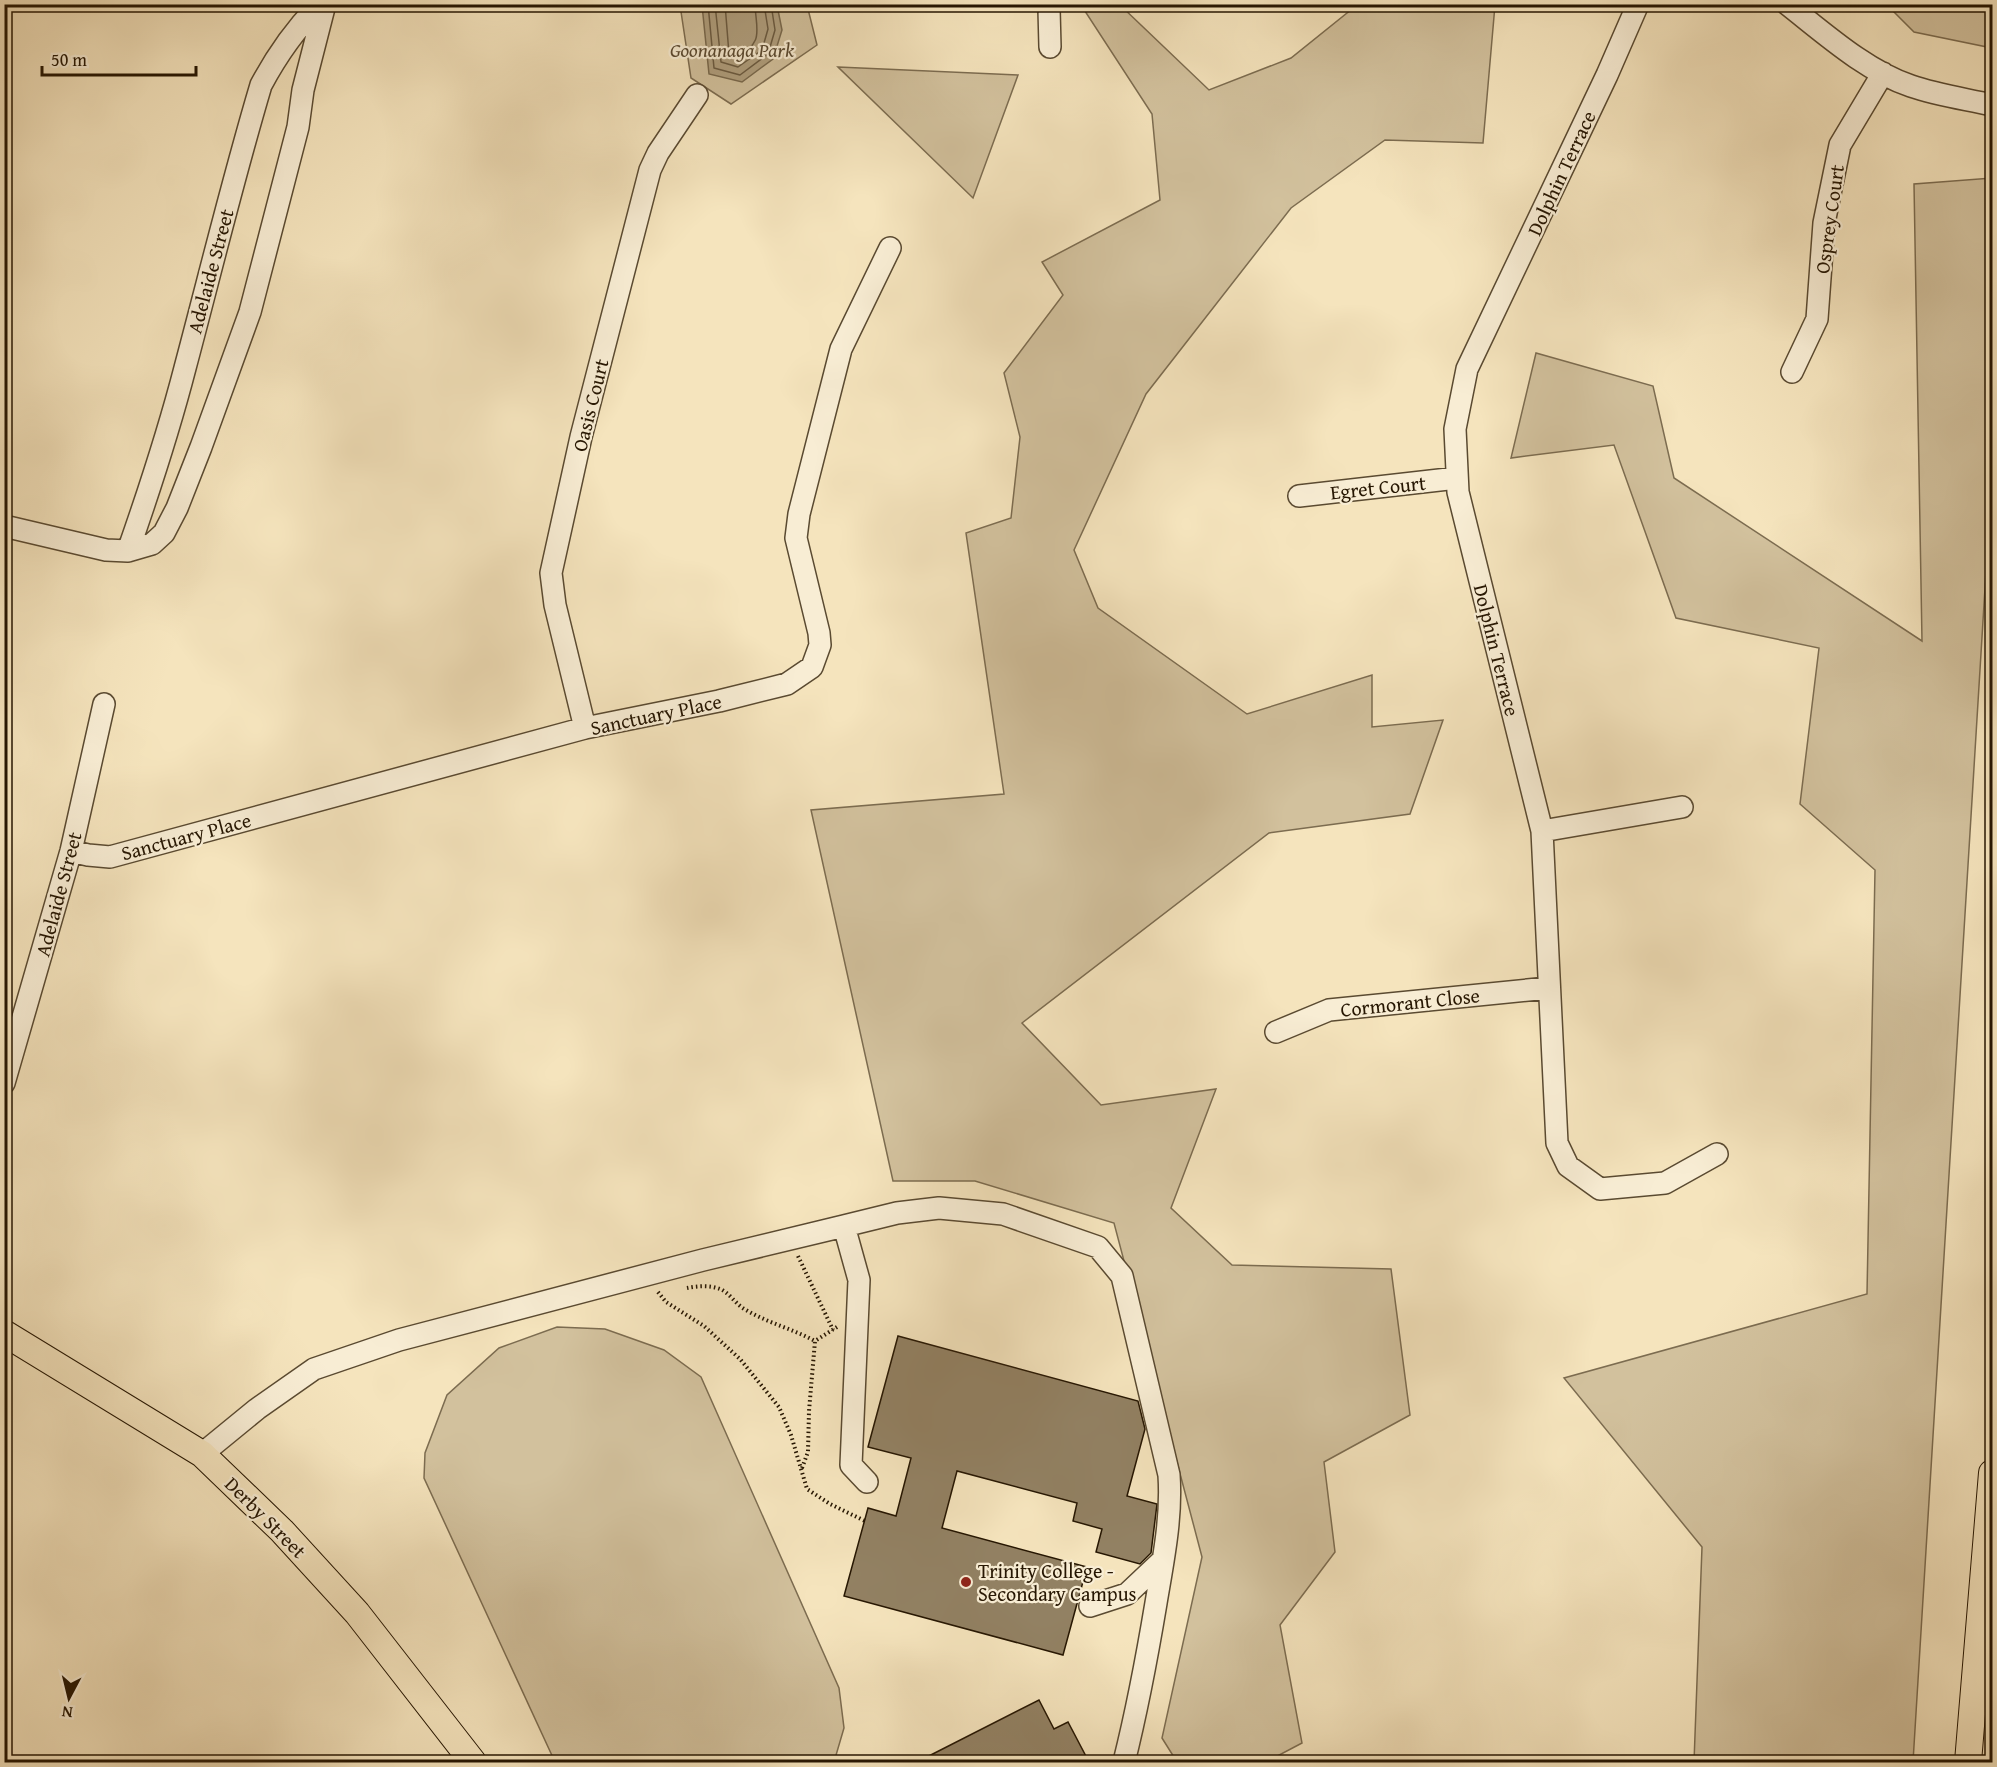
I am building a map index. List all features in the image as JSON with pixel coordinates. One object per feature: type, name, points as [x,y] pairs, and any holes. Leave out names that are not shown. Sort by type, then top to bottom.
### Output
[{"type":"main road","name":"Derby Street","points":[[4,1333],[202,1454],[282,1531],[357,1613],[473,1762]]},
{"type":"main road","points":[[1968,1762],[1992,1473]]},
{"type":"street","name":"Adelaide Street","points":[[128,552],[182,379],[204,289],[261,85],[288,42],[320,4]]},
{"type":"street","points":[[4,526],[106,550],[128,552],[152,544],[164,533],[177,508],[201,447],[250,312],[296,136],[306,79],[325,4]]},
{"type":"street","points":[[1046,4],[1050,47]]},
{"type":"street","name":"Dolphin Terrace","points":[[1638,4],[1607,75],[1467,369],[1455,429],[1457,478],[1458,492],[1542,831],[1557,1143],[1568,1166],[1600,1189],[1665,1183],[1718,1154]]},
{"type":"street","points":[[1787,4],[1846,49],[1883,73],[1911,86],[1992,105]]},
{"type":"street","name":"Osprey Court","points":[[1792,372],[1817,319],[1824,223],[1840,145],[1883,73]]},
{"type":"street","name":"Oasis Court","points":[[585,728],[555,605],[551,573],[581,437],[648,178],[658,153],[696,94]]},
{"type":"street","name":"Sanctuary Place","points":[[71,851],[110,857],[585,728],[719,701],[788,684],[812,667],[820,645],[819,633],[798,550],[796,538],[799,514],[841,349],[890,248]]},
{"type":"street","name":"Egret Court","points":[[1299,496],[1457,478]]},
{"type":"street","name":"Adelaide Street","points":[[4,1083],[71,851],[104,704]]},
{"type":"street","points":[[1542,831],[1682,807]]},
{"type":"street","name":"Cormorant Close","points":[[1276,1032],[1329,1010],[1548,988]]},
{"type":"street","points":[[202,1454],[256,1408],[314,1369],[399,1340],[644,1275],[897,1213],[939,1208],[1003,1214],[1098,1246],[1122,1276],[1169,1474],[1171,1501],[1163,1560],[1140,1696],[1124,1762]]},
{"type":"street","points":[[843,1226],[859,1280],[851,1465],[867,1482]]},
{"type":"street","points":[[1090,1606],[1127,1594],[1163,1560]]},
{"type":"path","points":[[790,1239],[835,1334]]},
{"type":"path","points":[[644,1275],[666,1302],[704,1326],[740,1359],[779,1407],[802,1468],[807,1489],[830,1504],[864,1521]]},
{"type":"path","points":[[679,1289],[705,1286],[721,1289],[742,1308],[757,1317],[797,1331],[815,1341]]},
{"type":"path","points":[[659,1293],[669,1291]]},
{"type":"path","points":[[815,1341],[842,1324]]},
{"type":"path","points":[[802,1468],[808,1452],[815,1341]]},
{"type":"green space","name":"Goonanaga Park","points":[[680,5],[807,5],[817,45],[731,104],[691,78]]},
{"type":"green space","points":[[1081,5],[1120,5],[1209,90],[1291,58],[1357,5],[1495,5],[1483,143],[1385,140],[1291,208],[1146,394],[1074,550],[1098,608],[1247,714],[1372,675],[1372,727],[1443,720],[1410,814],[1269,833],[1022,1023],[1101,1105],[1216,1089],[1171,1208],[1232,1265],[1391,1269],[1410,1415],[1324,1462],[1335,1552],[1280,1625],[1302,1743],[1266,1762],[1177,1762],[1162,1738],[1202,1557],[1114,1223],[975,1181],[893,1181],[811,810],[1004,794],[966,533],[1011,518],[1020,437],[1004,373],[1063,295],[1042,262],[1160,200],[1152,114]]},
{"type":"green space","points":[[1887,5],[1992,5],[1992,48],[1914,32]]},
{"type":"green space","points":[[838,67],[1018,75],[973,198]]},
{"type":"green space","points":[[1992,178],[1992,474],[1913,1762],[1694,1762],[1702,1547],[1564,1378],[1867,1294],[1875,870],[1800,804],[1819,648],[1676,618],[1614,445],[1511,458],[1536,353],[1653,386],[1674,478],[1922,641],[1914,184]]},
{"type":"green space","points":[[557,1327],[605,1329],[664,1350],[701,1377],[839,1688],[844,1728],[834,1762],[555,1762],[424,1478],[425,1453],[447,1395],[499,1348]]},
{"type":"water","points":[[702,5],[777,5],[782,30],[773,59],[742,82],[709,74]]},
{"type":"building","points":[[898,1336],[1138,1401],[1145,1429],[1127,1496],[1157,1504],[1151,1553],[1140,1564],[1096,1552],[1102,1529],[1073,1521],[1077,1503],[957,1471],[942,1528],[1087,1567],[1063,1655],[844,1596],[868,1508],[896,1516],[911,1458],[868,1447]]},
{"type":"building","points":[[1039,1700],[1054,1729],[1068,1722],[1089,1762],[917,1762]]},
{"type":"place","name":"Trinity College - Secondary Campus","points":[[966,1582]]}]
